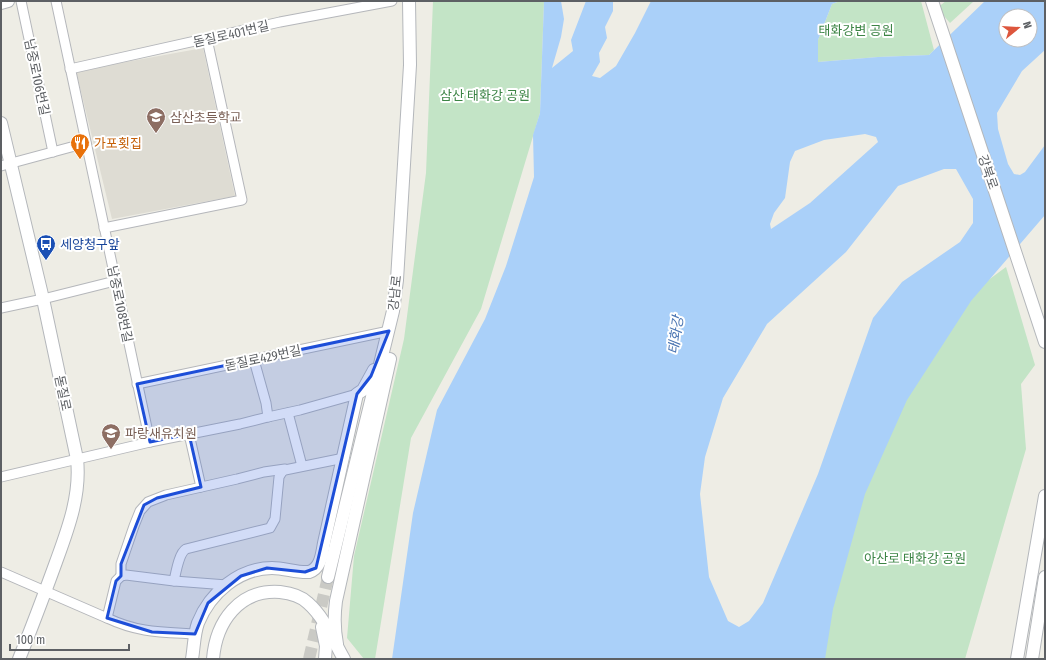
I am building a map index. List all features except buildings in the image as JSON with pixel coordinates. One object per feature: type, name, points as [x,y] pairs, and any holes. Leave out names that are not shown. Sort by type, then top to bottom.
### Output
[{"type":"main road","points":[[1,3],[8,1]]},
{"type":"main road","name":"강남로","points":[[328,577],[389,331],[397,280],[410,65],[408,1]]},
{"type":"main road","name":"강북로","points":[[932,1],[935,15],[1045,342]]},
{"type":"main road","name":"돋질로","points":[[1,123],[6,165],[43,299],[79,472],[72,515],[20,659]]},
{"type":"main road","points":[[336,644],[334,632],[336,601],[391,353],[396,308],[397,280]]},
{"type":"main road","points":[[192,659],[195,634],[204,610],[214,596],[227,585],[241,576],[258,570],[273,568],[309,572],[316,568],[322,554],[357,394],[363,390],[367,384],[384,351]]},
{"type":"main road","points":[[1017,659],[1045,496]]},
{"type":"main road","points":[[1032,659],[1045,577]]},
{"type":"main road","points":[[213,659],[219,631],[226,617],[249,597],[262,593],[273,592],[296,596],[307,602],[316,611],[344,659]]},
{"type":"main road","points":[[316,611],[324,634],[326,646],[325,659]]},
{"type":"street","name":"남중로106번길","points":[[21,1],[53,152]]},
{"type":"street","name":"남중로108번길","points":[[56,1],[150,442]]},
{"type":"street","name":"돋질로401번길","points":[[70,68],[207,40],[280,22],[392,1]]},
{"type":"street","points":[[104,228],[242,200],[207,40]]},
{"type":"street","points":[[6,165],[86,143]]},
{"type":"street","points":[[1,308],[115,281]]},
{"type":"street","name":"돋질로429번길","points":[[137,384],[389,331]]},
{"type":"street","points":[[254,360],[266,403],[268,417]]},
{"type":"street","points":[[1,477],[150,442],[288,413],[357,394]]},
{"type":"street","points":[[288,413],[302,466]]},
{"type":"street","points":[[190,434],[201,487]]},
{"type":"street","points":[[121,576],[121,564],[134,526],[144,505],[157,498],[264,472],[285,470],[344,458]]},
{"type":"street","points":[[174,581],[180,556],[186,549],[270,528],[275,519],[279,477],[285,470]]},
{"type":"street","points":[[1,572],[131,628],[152,632],[195,634]]},
{"type":"street","points":[[107,618],[116,581],[121,576],[126,575],[174,581],[227,585]]},
{"type":"highlighted area","points":[[389,331],[371,376],[357,394],[316,568],[305,572],[267,568],[241,576],[208,603],[195,634],[152,632],[107,618],[116,581],[121,576],[121,564],[144,505],[157,498],[201,487],[189,434],[150,442],[137,384]]},
{"type":"shaded area","name":"삼산초등학교","points":[[203,48],[235,196],[112,219],[76,71]]},
{"type":"green space","name":"삼산 태화강 공원","points":[[433,1],[544,1],[540,113],[481,309],[411,438],[375,659],[364,659],[347,638],[354,556],[404,339],[426,173]]},
{"type":"green space","name":"태화강변 공원","points":[[840,1],[921,1],[934,50],[929,55],[878,57],[818,62],[818,40],[832,4]]},
{"type":"green space","points":[[946,1],[974,1],[950,23],[937,8]]},
{"type":"green space","name":"아산로 태화강 공원","points":[[1006,267],[1035,365],[1021,384],[1026,449],[965,659],[818,659],[841,535],[896,409],[968,295]]},
{"type":"water","name":"태화강","points":[[544,1],[561,1],[564,19],[561,37],[552,68],[573,51],[571,40],[586,1],[613,1],[613,11],[605,27],[607,38],[599,53],[600,62],[592,76],[600,78],[616,66],[651,1],[840,1],[832,4],[818,40],[818,62],[878,57],[929,55],[985,1],[1045,1],[1045,50],[1022,71],[997,113],[998,129],[1008,164],[1014,174],[1020,175],[1025,172],[1045,145],[1045,215],[971,301],[907,400],[865,494],[833,609],[825,659],[392,659],[413,513],[437,410],[485,319],[506,266],[534,177],[533,135],[540,113]],"holes":[[[865,134],[876,137],[878,142],[810,203],[771,229],[770,224],[774,213],[785,198],[790,162],[795,151],[824,140]],[[944,169],[956,169],[973,199],[973,223],[960,242],[902,282],[873,318],[818,474],[763,603],[749,621],[739,627],[728,621],[709,577],[700,494],[705,457],[723,398],[767,324],[846,252],[898,186]]]},
{"type":"tunnel","points":[[309,659],[328,577]]},
{"type":"place","name":"삼산초등학교","points":[[156,134]]},
{"type":"place","name":"가포횟집","points":[[80,160]]},
{"type":"place","name":"세양청구앞","points":[[46,261]]},
{"type":"place","name":"파랑새유치원","points":[[111,450]]}]
